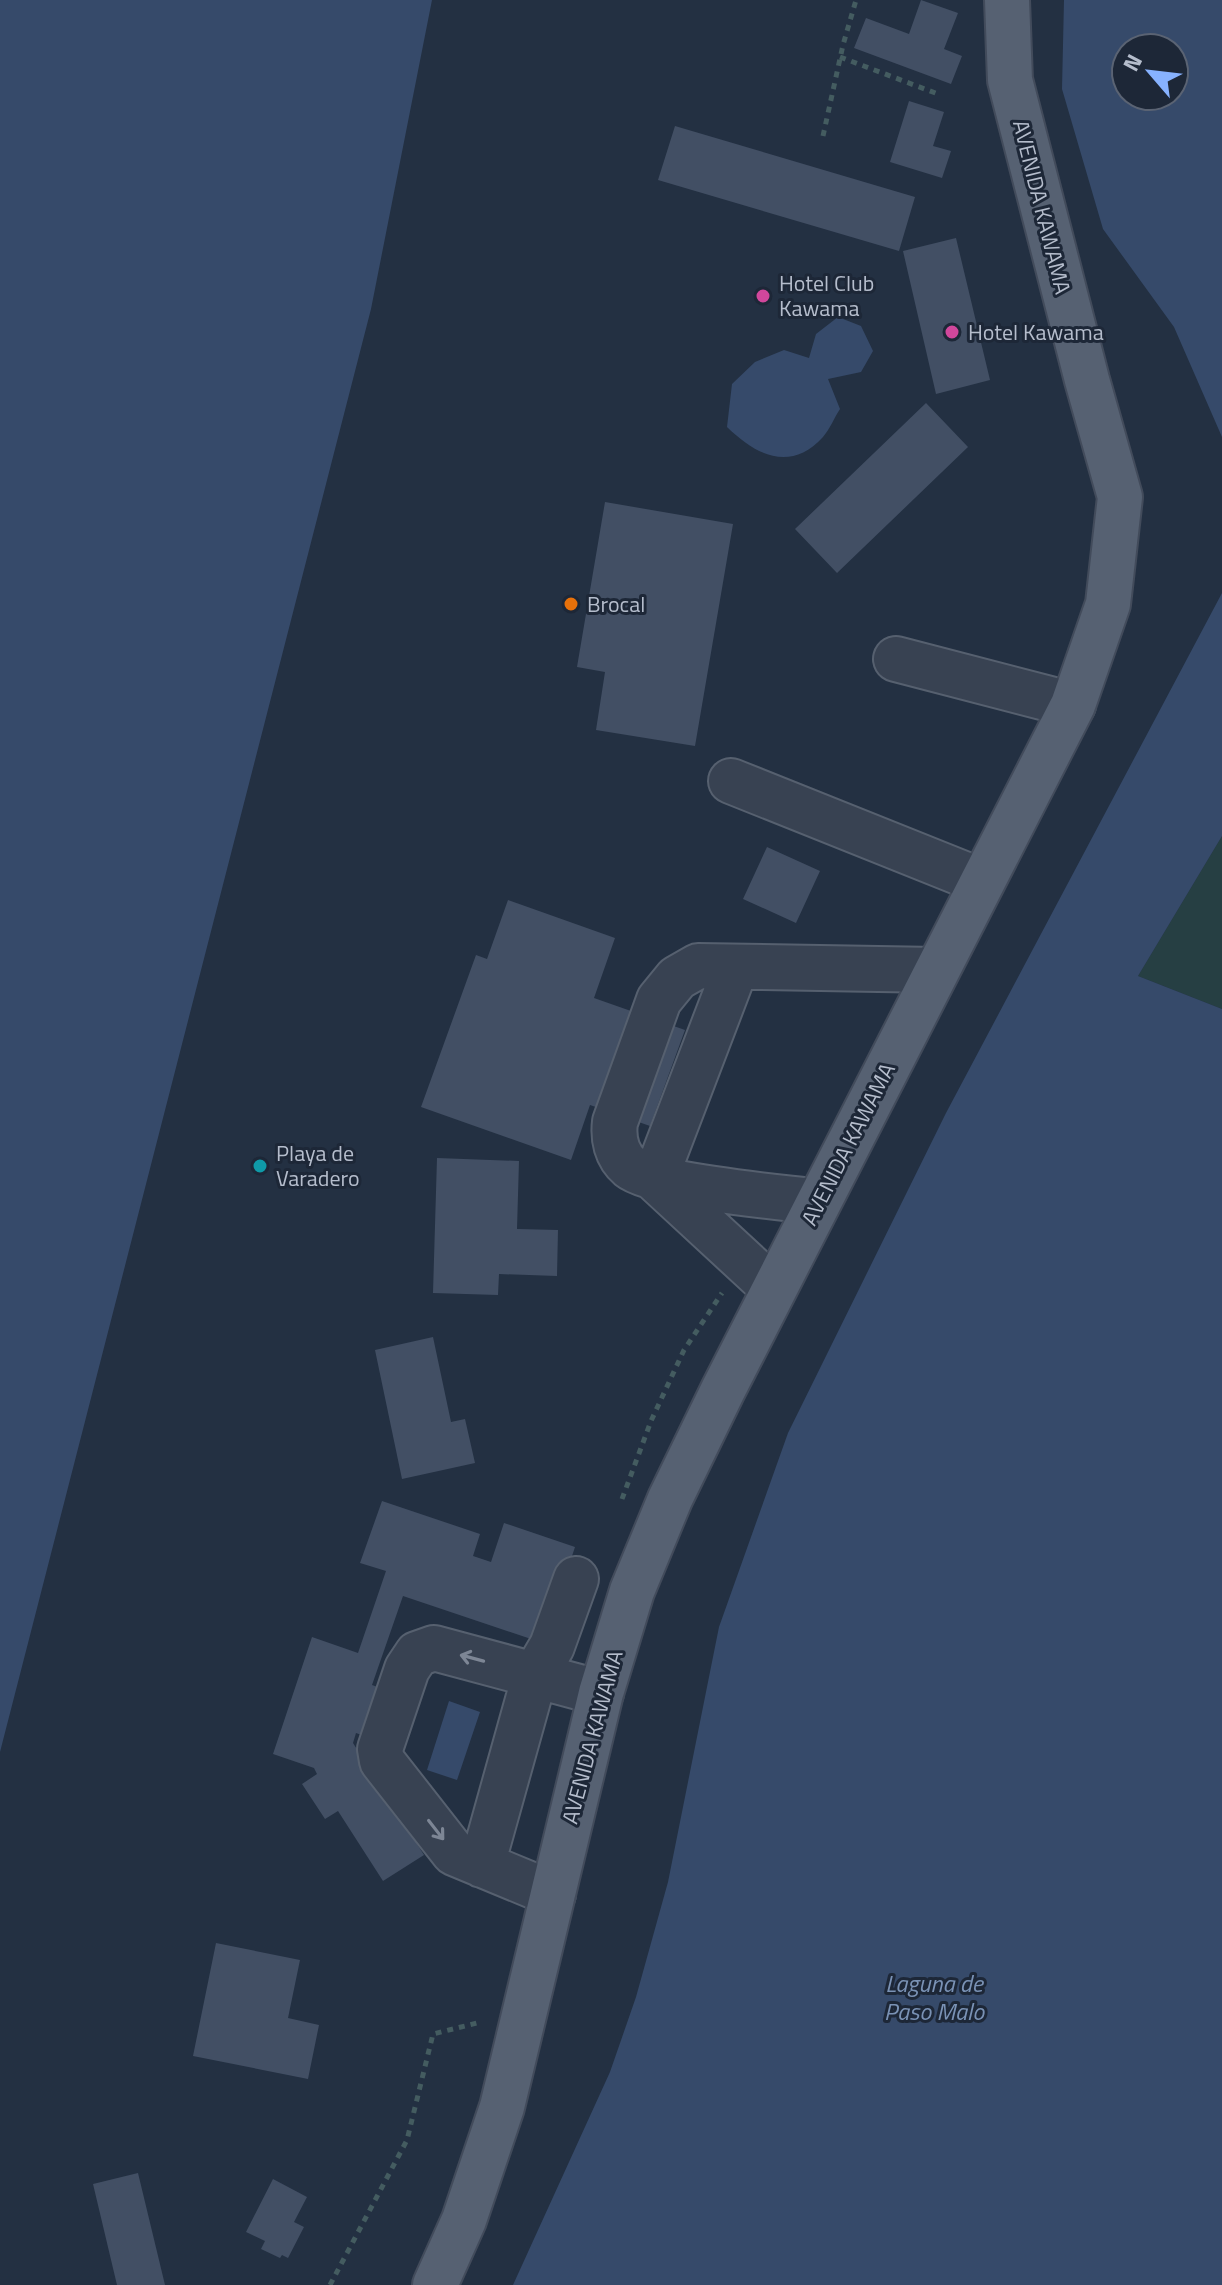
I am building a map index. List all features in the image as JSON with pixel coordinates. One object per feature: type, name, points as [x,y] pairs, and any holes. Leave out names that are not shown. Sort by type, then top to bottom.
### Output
[{"type":"main road","name":"AVENIDA KAWAMA","points":[[435,2285],[464,2220],[502,2107],[601,1693],[632,1591],[670,1499],[774,1289],[1073,705],[1108,604],[1120,497],[1010,80],[1007,0]]},
{"type":"lane","points":[[896,659],[1073,705]]},
{"type":"lane","points":[[731,781],[981,881]]},
{"type":"lane","points":[[774,1289],[655,1179],[630,1167],[617,1151],[615,1122],[659,1000],[677,978],[698,966],[937,970]]},
{"type":"lane","points":[[655,1179],[736,967]]},
{"type":"lane","points":[[655,1179],[818,1202]]},
{"type":"lane","points":[[482,1865],[535,1675],[552,1646],[576,1579]]},
{"type":"lane","points":[[553,1894],[454,1853],[382,1761],[380,1749],[407,1669],[417,1654],[434,1648],[601,1693]]},
{"type":"path","points":[[823,136],[856,0]]},
{"type":"path","points":[[840,57],[938,94]]},
{"type":"green space","points":[[1222,836],[1222,1009],[1138,976]]},
{"type":"water","points":[[0,0],[432,0],[371,309],[0,1752]]},
{"type":"water","points":[[1064,0],[1222,0],[1222,437],[1174,327],[1103,229],[1062,89]]},
{"type":"water","points":[[838,317],[861,326],[873,351],[861,372],[828,379],[840,409],[823,437],[798,455],[774,456],[761,452],[727,427],[732,384],[755,362],[784,350],[809,358],[816,334]]},
{"type":"water","name":"Laguna de Paso Malo","points":[[1222,593],[1222,836],[1138,976],[1222,1009],[1222,2285],[513,2285],[610,2072],[636,1997],[668,1882],[719,1627],[788,1433],[946,1113]]},
{"type":"water","points":[[449,1701],[480,1712],[457,1780],[427,1770]]},
{"type":"building","points":[[921,0],[958,13],[944,49],[962,56],[951,84],[854,48],[866,18],[909,34]]},
{"type":"building","points":[[909,101],[944,112],[933,146],[951,151],[942,178],[890,162]]},
{"type":"building","points":[[675,126],[915,197],[899,251],[658,180]]},
{"type":"building","points":[[956,238],[990,380],[936,394],[903,251]]},
{"type":"building","points":[[926,403],[968,447],[837,573],[795,529]]},
{"type":"building","points":[[605,502],[733,524],[695,746],[596,730],[605,672],[577,667]]},
{"type":"building","points":[[767,847],[820,871],[796,923],[743,899]]},
{"type":"building","points":[[508,900],[615,938],[594,998],[685,1030],[650,1126],[590,1105],[571,1160],[421,1107],[476,955],[487,959]]},
{"type":"building","points":[[437,1158],[519,1161],[517,1229],[558,1230],[557,1276],[499,1274],[498,1295],[433,1293]]},
{"type":"building","points":[[433,1337],[451,1422],[465,1419],[475,1463],[402,1479],[375,1350]]},
{"type":"building","points":[[382,1501],[480,1534],[473,1556],[491,1562],[504,1523],[575,1547],[543,1643],[403,1596],[372,1685],[406,1697],[390,1745],[356,1733],[353,1743],[424,1855],[383,1881],[338,1811],[325,1819],[302,1784],[317,1774],[314,1768],[273,1754],[312,1637],[358,1653],[386,1571],[360,1563]]},
{"type":"building","points":[[216,1943],[300,1960],[288,2018],[319,2025],[308,2079],[193,2056]]},
{"type":"building","points":[[138,2173],[165,2285],[117,2285],[93,2184]]},
{"type":"building","points":[[273,2179],[307,2197],[294,2222],[304,2227],[288,2258],[282,2255],[280,2258],[261,2249],[265,2241],[246,2232]]},
{"type":"place","name":"Hotel Club Kawama","points":[[763,296]]},
{"type":"place","name":"Hotel Kawama","points":[[952,332]]},
{"type":"place","name":"Brocal","points":[[571,604]]},
{"type":"place","name":"Playa de Varadero","points":[[260,1166]]}]
